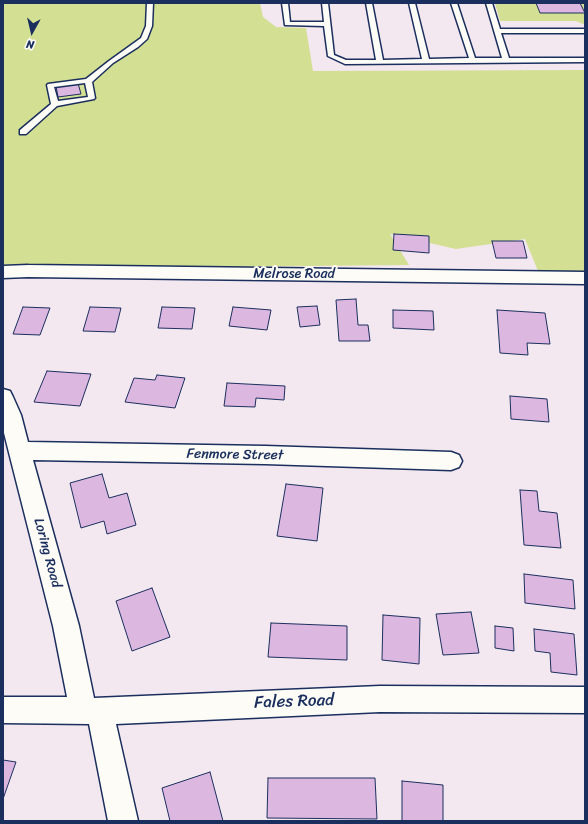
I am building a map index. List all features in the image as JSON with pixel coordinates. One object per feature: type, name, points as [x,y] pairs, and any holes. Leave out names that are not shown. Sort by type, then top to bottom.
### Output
[{"type":"street","name":"Melrose Road","points":[[3,272],[28,271],[585,278]]},
{"type":"street","name":"Loring Road","points":[[3,398],[10,415],[66,626],[123,821]]},
{"type":"street","name":"Fenmore Street","points":[[19,451],[265,455],[451,461]]},
{"type":"street","name":"Fales Road","points":[[3,710],[92,711],[380,699],[585,700]]},
{"type":"lane","points":[[55,104],[50,85],[88,81],[111,62],[136,46],[144,38],[149,26],[150,3]]},
{"type":"lane","points":[[285,3],[287,24],[328,24]]},
{"type":"lane","points":[[325,3],[331,56],[345,62],[585,60]]},
{"type":"lane","points":[[370,3],[380,62]]},
{"type":"lane","points":[[412,3],[426,61]]},
{"type":"lane","points":[[454,3],[474,60]]},
{"type":"lane","points":[[489,3],[506,60]]},
{"type":"lane","points":[[498,31],[585,31]]},
{"type":"lane","points":[[23,132],[55,104],[92,98],[88,81]]},
{"type":"green space","points":[[3,3],[260,3],[263,17],[276,27],[306,28],[313,71],[585,70],[585,272],[538,271],[525,239],[456,249],[390,234],[409,265],[3,269]]},
{"type":"green space","points":[[495,3],[585,3],[585,25],[576,21],[500,21]]},
{"type":"building","points":[[536,3],[580,3],[585,13],[540,13]]},
{"type":"building","points":[[78,83],[81,94],[58,97],[56,86]]},
{"type":"building","points":[[394,234],[429,236],[429,253],[393,250]]},
{"type":"building","points":[[492,241],[523,241],[527,258],[496,258]]},
{"type":"building","points":[[356,299],[358,325],[368,325],[370,341],[339,341],[336,300]]},
{"type":"building","points":[[317,306],[320,325],[300,327],[297,307]]},
{"type":"building","points":[[23,307],[50,308],[40,335],[13,334]]},
{"type":"building","points":[[90,307],[121,308],[115,332],[83,331]]},
{"type":"building","points":[[162,307],[195,308],[192,329],[158,328]]},
{"type":"building","points":[[233,307],[271,310],[267,330],[229,326]]},
{"type":"building","points":[[393,310],[433,311],[434,330],[393,328]]},
{"type":"building","points":[[497,310],[545,313],[550,344],[527,343],[528,355],[500,353]]},
{"type":"building","points":[[47,371],[91,374],[80,406],[34,402]]},
{"type":"building","points":[[157,375],[185,378],[175,408],[125,402],[134,378],[155,380]]},
{"type":"building","points":[[227,383],[285,386],[284,400],[256,398],[255,407],[224,406]]},
{"type":"building","points":[[510,396],[547,399],[549,422],[511,419]]},
{"type":"building","points":[[102,474],[109,498],[127,493],[136,525],[107,534],[104,521],[81,528],[70,483]]},
{"type":"building","points":[[286,484],[323,488],[317,541],[277,536]]},
{"type":"building","points":[[520,490],[537,491],[539,511],[557,513],[561,548],[524,545]]},
{"type":"building","points":[[524,574],[573,580],[575,609],[525,603]]},
{"type":"building","points":[[152,588],[170,637],[132,651],[116,601]]},
{"type":"building","points":[[471,612],[479,653],[443,655],[436,614]]},
{"type":"building","points":[[383,615],[420,618],[419,664],[382,660]]},
{"type":"building","points":[[271,623],[347,626],[347,660],[268,657]]},
{"type":"building","points":[[495,626],[513,628],[514,651],[495,648]]},
{"type":"building","points":[[534,629],[574,634],[577,675],[551,672],[550,653],[535,651]]},
{"type":"building","points":[[3,760],[16,762],[3,799]]},
{"type":"building","points":[[210,772],[223,821],[170,821],[162,788]]},
{"type":"building","points":[[268,778],[375,778],[377,819],[267,818]]},
{"type":"building","points":[[402,781],[443,785],[443,821],[402,821]]}]
